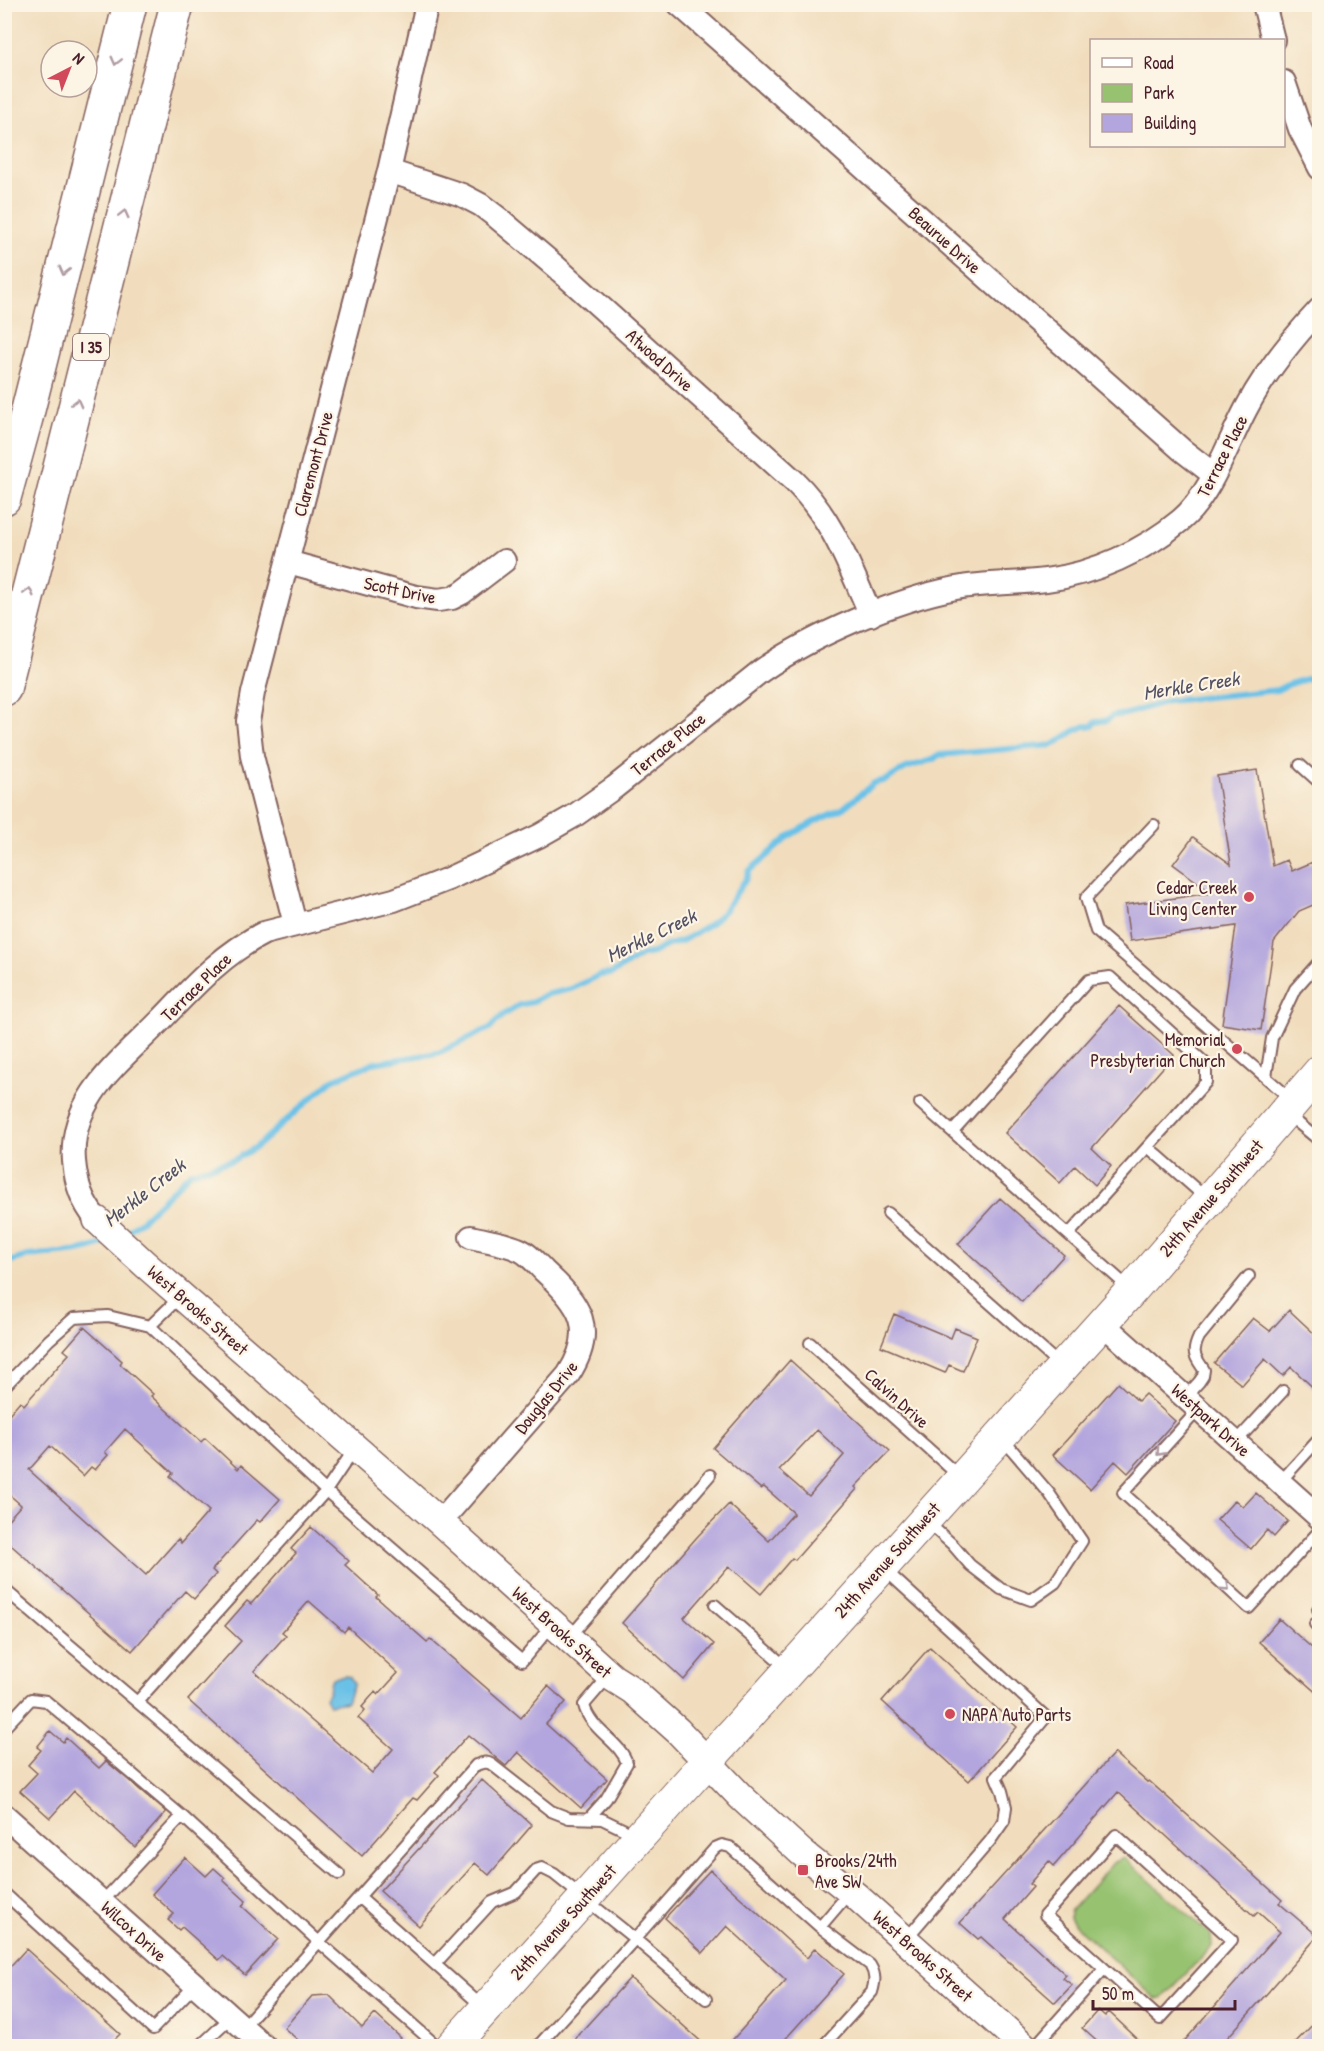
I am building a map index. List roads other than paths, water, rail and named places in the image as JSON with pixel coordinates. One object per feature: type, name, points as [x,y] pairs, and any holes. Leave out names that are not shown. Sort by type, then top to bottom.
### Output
[{"type":"highway","name":"I 35","points":[[4,498],[130,4]]},
{"type":"highway","name":"I 35","points":[[4,689],[177,4]]},
{"type":"main road","name":"24th Avenue Southwest","points":[[452,2046],[1132,1290],[1320,1071]]},
{"type":"street","name":"Claremont Drive","points":[[295,924],[258,784],[250,741],[249,721],[253,693],[388,171],[427,4]]},
{"type":"street","name":"Beaurue Drive","points":[[679,4],[1182,450],[1213,474]]},
{"type":"street","points":[[1264,4],[1273,39]]},
{"type":"street","points":[[1285,84],[1300,129],[1320,168]]},
{"type":"street","name":"Atwood Drive","points":[[388,171],[462,195],[481,205],[556,267],[779,467],[811,497],[825,517],[839,541],[871,615]]},
{"type":"street","name":"Terrace Place","points":[[97,1220],[83,1202],[76,1180],[73,1150],[80,1117],[95,1089],[209,970],[223,959],[264,933],[394,900],[448,879],[539,836],[574,816],[615,787],[736,689],[782,656],[871,615],[902,603],[957,587],[1047,580],[1110,563],[1157,538],[1200,502],[1265,376],[1297,333],[1320,309]]},
{"type":"street","name":"Scott Drive","points":[[288,562],[416,597],[438,600],[452,598],[504,561]]},
{"type":"street","name":"West Brooks Street","points":[[97,1220],[610,1675],[632,1690],[678,1731],[741,1797],[802,1853],[850,1892],[1024,2046]]},
{"type":"street","name":"Douglas Drive","points":[[440,1522],[568,1374],[579,1359],[583,1340],[583,1325],[578,1308],[552,1277],[522,1250],[471,1237]]},
{"type":"street","name":"Westpark Drive","points":[[1102,1323],[1320,1518]]},
{"type":"street","name":"Wilcox Drive","points":[[4,1815],[264,2046]]},
{"type":"lane","points":[[1300,765],[1320,783]]},
{"type":"lane","points":[[1154,825],[1086,898],[1096,931],[1266,1077],[1320,1141]]},
{"type":"lane","points":[[1266,1077],[1272,1038],[1294,989],[1320,961]]},
{"type":"lane","points":[[953,1131],[1089,980],[1110,977],[1206,1064],[1206,1082],[1069,1234]]},
{"type":"lane","points":[[920,1103],[1132,1290]]},
{"type":"lane","points":[[1148,1147],[1208,1201]]},
{"type":"lane","points":[[888,1213],[1062,1368]]},
{"type":"lane","points":[[1249,1276],[1198,1337],[1193,1349],[1194,1355],[1204,1370],[1192,1402],[1123,1493],[1249,1608],[1320,1530]]},
{"type":"lane","points":[[150,1326],[182,1296]]},
{"type":"lane","points":[[4,1387],[49,1340],[74,1318],[108,1316],[150,1326],[326,1491],[522,1661],[561,1631],[710,1475]]},
{"type":"lane","name":"Calvin Drive","points":[[810,1343],[961,1478]]},
{"type":"lane","points":[[1236,1442],[1283,1391]]},
{"type":"lane","points":[[924,1519],[952,1544],[970,1565],[1001,1589],[1031,1600],[1055,1583],[1082,1541],[1049,1493],[1000,1436]]},
{"type":"lane","points":[[1280,1482],[1320,1438]]},
{"type":"lane","points":[[137,1702],[326,1491],[355,1447]]},
{"type":"lane","points":[[882,1566],[1046,1717],[996,1777],[1006,1807],[1004,1821],[905,1940]]},
{"type":"lane","points":[[4,1589],[339,1874]]},
{"type":"lane","points":[[715,1605],[789,1670]]},
{"type":"lane","points":[[589,1818],[606,1799],[627,1763],[625,1756],[598,1730],[585,1711],[584,1705],[610,1675]]},
{"type":"lane","points":[[4,1728],[31,1699],[46,1701],[182,1816],[318,1942],[437,2046]]},
{"type":"lane","points":[[200,2046],[237,2022],[318,1942],[476,1765],[491,1764],[551,1811],[569,1818],[602,1819],[639,1837]]},
{"type":"lane","points":[[102,1902],[182,1816]]},
{"type":"lane","points":[[1116,1835],[1232,1940],[1160,2019],[1104,1969],[1045,1915],[1116,1835]]},
{"type":"lane","points":[[538,2046],[715,1848],[722,1845],[730,1847],[831,1938],[870,1965],[875,1983],[872,1992],[823,2046]]},
{"type":"lane","points":[[435,1964],[492,1902],[516,1892],[536,1870],[542,1868],[554,1874],[586,1898],[706,1999]]},
{"type":"lane","points":[[820,1928],[850,1892]]},
{"type":"lane","points":[[4,1893],[153,2029],[195,1985]]},
{"type":"lane","points":[[359,1897],[486,2009]]},
{"type":"lane","points":[[1035,2046],[1104,1969]]},
{"type":"water","points":[[350,1677],[354,1683],[347,1702],[329,1705],[325,1698],[331,1680]]},
{"type":"waterway","name":"Merkle Creek","points":[[124,1234],[142,1220],[191,1172],[234,1160],[256,1147],[332,1080],[373,1063],[438,1053],[490,1028],[502,1016],[519,1005],[533,1002],[544,995],[571,989],[600,975],[611,974],[642,955],[682,941],[713,922],[724,911],[749,871],[791,835],[842,809],[874,783],[886,780],[906,768],[934,759],[939,755],[1053,745],[1074,731],[1085,726],[1092,726],[1095,722],[1168,701],[1277,690],[1320,675]]},
{"type":"waterway","name":"Merkle Creek","points":[[4,1263],[28,1256],[80,1251],[109,1240]]},
{"type":"place","name":"Cedar Creek Living Center","points":[[1249,897]]},
{"type":"place","name":"Memorial Presbyterian Church","points":[[1237,1049]]},
{"type":"place","name":"NAPA Auto Parts","points":[[950,1714]]},
{"type":"place","name":"Brooks/24th Ave SW","points":[[803,1870]]}]
